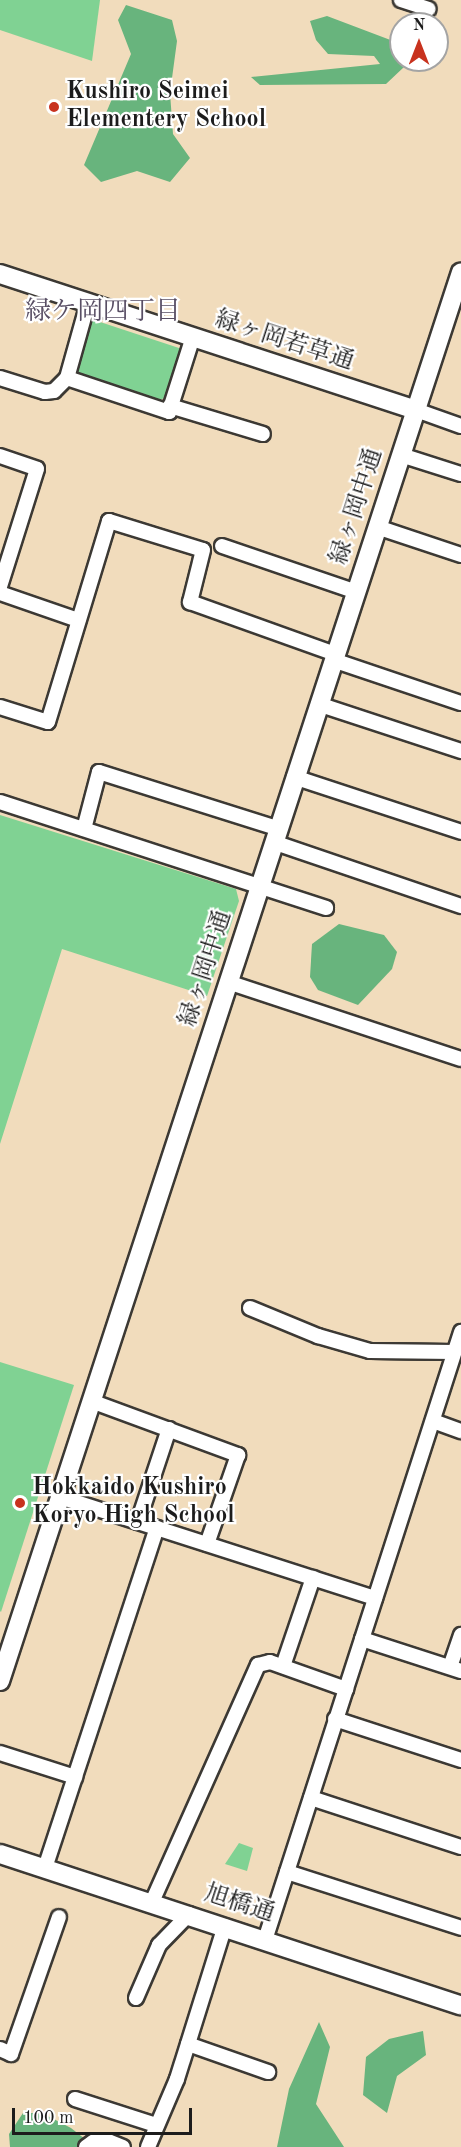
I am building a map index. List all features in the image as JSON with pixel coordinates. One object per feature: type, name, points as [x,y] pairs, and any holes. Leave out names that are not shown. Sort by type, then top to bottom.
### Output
[{"type":"street","points":[[401,0],[429,9]]},
{"type":"street","name":"緑ヶ岡中通","points":[[0,1681],[258,886],[461,272]]},
{"type":"street","name":"緑ヶ岡若草通","points":[[0,274],[416,410]]},
{"type":"street","points":[[0,378],[45,392],[54,391],[67,378],[88,303]]},
{"type":"street","points":[[67,378],[169,412],[193,337]]},
{"type":"street","points":[[171,406],[263,434]]},
{"type":"street","points":[[416,410],[461,426]]},
{"type":"street","points":[[401,454],[461,474]]},
{"type":"street","points":[[0,456],[38,469],[6,546],[0,586]]},
{"type":"street","points":[[0,707],[48,722],[108,521],[203,550],[190,602],[461,703]]},
{"type":"street","points":[[377,527],[461,555]]},
{"type":"street","points":[[222,546],[356,592]]},
{"type":"street","points":[[0,593],[78,620]]},
{"type":"street","points":[[318,704],[461,751]]},
{"type":"street","points":[[84,829],[99,772],[275,835],[461,906]]},
{"type":"street","points":[[294,777],[461,832]]},
{"type":"street","points":[[0,802],[326,908]]},
{"type":"street","points":[[228,982],[461,1059]]},
{"type":"street","points":[[250,1308],[318,1336],[370,1351],[457,1349]]},
{"type":"street","points":[[266,1940],[461,1332]]},
{"type":"street","points":[[91,1401],[238,1455],[207,1544]]},
{"type":"street","points":[[433,1421],[461,1431]]},
{"type":"street","points":[[138,1522],[169,1429]]},
{"type":"street","points":[[60,1497],[375,1598]]},
{"type":"street","points":[[45,1868],[157,1528]]},
{"type":"street","points":[[283,1666],[314,1578]]},
{"type":"street","points":[[362,1639],[456,1669],[461,1635]]},
{"type":"street","points":[[152,1902],[258,1665],[270,1662],[346,1689]]},
{"type":"street","points":[[335,1719],[461,1760]]},
{"type":"street","points":[[0,1753],[75,1777]]},
{"type":"street","points":[[310,1798],[461,1847]]},
{"type":"street","name":"旭橋通","points":[[2,1859],[45,1868],[461,2004]]},
{"type":"street","points":[[287,1872],[461,1928]]},
{"type":"street","points":[[136,1998],[159,1946],[189,1914]]},
{"type":"street","points":[[0,2049],[11,2054],[58,1917]]},
{"type":"street","points":[[148,2147],[188,2044],[225,1926]]},
{"type":"street","points":[[188,2044],[268,2072]]},
{"type":"street","points":[[75,2098],[156,2126]]},
{"type":"street","points":[[86,2147],[93,2142],[108,2141],[123,2147]]},
{"type":"green space","points":[[0,0],[100,0],[92,61],[0,30]]},
{"type":"green space","points":[[126,5],[172,20],[177,41],[170,93],[173,134],[190,158],[170,182],[137,171],[101,182],[84,165],[131,54],[118,20]]},
{"type":"green space","points":[[327,16],[389,39],[389,72],[399,72],[386,84],[260,85],[251,77],[380,64],[374,56],[328,54],[316,40],[310,21]]},
{"type":"green space","points":[[91,319],[182,349],[167,396],[159,401],[80,378],[75,368]]},
{"type":"green space","points":[[0,815],[236,889],[239,901],[207,996],[62,949],[0,1144]]},
{"type":"green space","points":[[339,924],[384,935],[397,952],[392,969],[358,1005],[318,990],[310,977],[312,944]]},
{"type":"green space","name":"Hokkaido Kushiro Koryo High School","points":[[0,1362],[74,1385],[1,1612],[0,1611]]},
{"type":"green space","points":[[239,1843],[253,1848],[247,1871],[225,1864]]},
{"type":"green space","points":[[319,2022],[330,2047],[316,2104],[344,2147],[277,2147],[289,2089]]},
{"type":"green space","points":[[423,2031],[426,2055],[397,2076],[387,2113],[363,2095],[366,2057],[389,2039]]},
{"type":"green space","points":[[23,2113],[42,2113],[71,2128],[95,2147],[10,2147],[9,2134]]},
{"type":"place","name":"Kushiro Seimei Elementery School","points":[[54,107]]},
{"type":"place","name":"Hokkaido Kushiro Koryo High School","points":[[20,1503]]},
{"type":"district","name":"緑ケ岡四丁目","points":[[103,313]]}]
